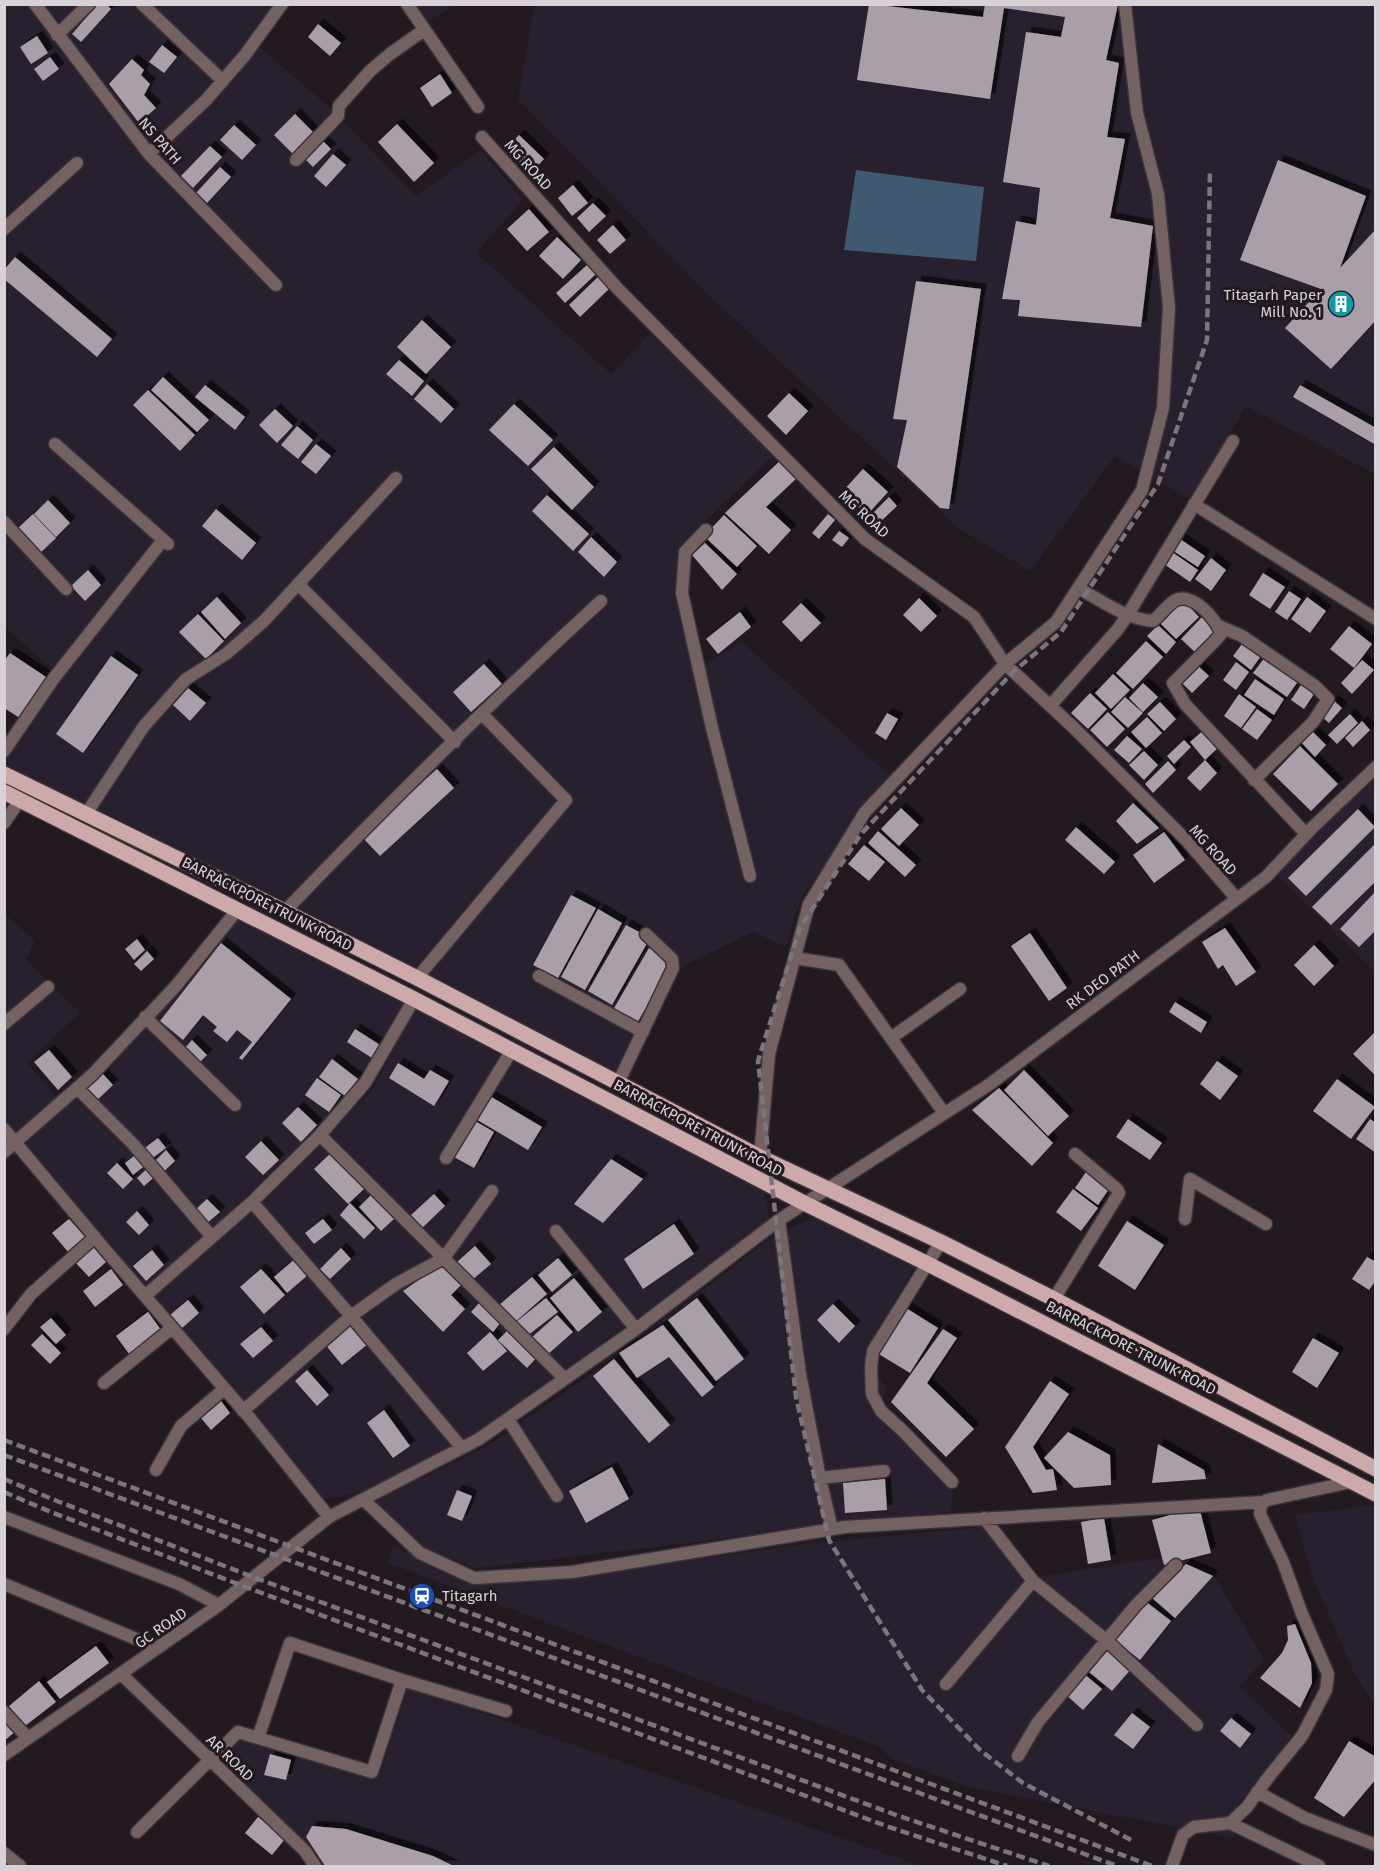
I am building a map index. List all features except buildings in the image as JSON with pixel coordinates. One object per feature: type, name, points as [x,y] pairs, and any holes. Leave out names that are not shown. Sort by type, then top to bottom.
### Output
[{"type":"main road","name":"BARRACKPORE TRUNK ROAD","points":[[4,774],[417,978],[760,1157],[941,1242],[1054,1299],[1376,1469]]},
{"type":"main road","name":"BARRACKPORE TRUNK ROAD","points":[[4,792],[414,999],[804,1203],[928,1264],[1376,1494]]},
{"type":"street","name":"NS PATH","points":[[35,4],[149,154],[276,285]]},
{"type":"street","points":[[57,35],[89,4]]},
{"type":"street","points":[[142,4],[223,81]]},
{"type":"street","points":[[149,154],[223,81],[282,4]]},
{"type":"street","points":[[407,4],[478,107]]},
{"type":"street","points":[[760,1157],[769,1054],[809,904],[866,812],[1005,664],[1056,622],[1142,490],[1163,408],[1169,308],[1158,194],[1137,113],[1125,4]]},
{"type":"street","points":[[296,160],[338,116],[339,106],[370,71],[424,30]]},
{"type":"street","name":"MG ROAD","points":[[482,136],[618,289],[865,539],[974,617],[1005,664],[1187,841],[1237,899]]},
{"type":"street","points":[[4,229],[78,163]]},
{"type":"street","points":[[1050,706],[1127,616],[1233,441]]},
{"type":"street","points":[[4,751],[54,678],[165,542],[55,444]]},
{"type":"street","points":[[86,814],[144,726],[186,679],[226,654],[264,621],[396,478]]},
{"type":"street","points":[[1194,504],[1376,619]]},
{"type":"street","points":[[4,522],[66,589]]},
{"type":"street","points":[[706,530],[685,552],[682,593],[712,728],[750,876]]},
{"type":"street","points":[[298,584],[455,742]]},
{"type":"street","points":[[1078,588],[1127,616],[1144,621],[1153,621],[1175,600],[1184,597],[1193,601],[1214,618],[1221,634],[1173,683],[1185,704],[1306,834]]},
{"type":"street","points":[[284,912],[367,826],[455,742],[507,688],[601,601]]},
{"type":"street","points":[[1219,626],[1242,636],[1315,686],[1328,699],[1313,722],[1254,780]]},
{"type":"street","points":[[417,978],[566,800],[482,714]]},
{"type":"street","name":"RK DEO PATH","points":[[566,1379],[636,1329],[779,1220],[990,1084],[1237,899],[1266,877],[1306,834],[1376,767]]},
{"type":"street","points":[[4,823],[20,800]]},
{"type":"street","points":[[4,1152],[92,1075],[175,987],[238,909]]},
{"type":"street","points":[[618,1083],[669,978],[673,963],[672,959],[646,934]]},
{"type":"street","points":[[795,958],[839,965],[944,1113]]},
{"type":"street","points":[[539,976],[643,1032]]},
{"type":"street","points":[[4,1024],[48,987]]},
{"type":"street","points":[[891,1038],[960,988]]},
{"type":"street","points":[[145,1296],[252,1202],[320,1135],[365,1083],[414,999]]},
{"type":"street","points":[[145,1017],[235,1105]]},
{"type":"street","points":[[446,1158],[512,1050]]},
{"type":"street","points":[[77,1088],[133,1144],[212,1237]]},
{"type":"street","points":[[4,1129],[243,1411],[329,1517]]},
{"type":"street","points":[[320,1135],[566,1379]]},
{"type":"street","points":[[1054,1299],[1119,1193],[1075,1154]]},
{"type":"street","points":[[1185,1219],[1190,1179],[1266,1224]]},
{"type":"street","points":[[243,1411],[351,1316],[396,1284],[444,1258],[492,1191]]},
{"type":"street","points":[[252,1202],[462,1448]]},
{"type":"street","points":[[779,1220],[800,1374],[832,1529]]},
{"type":"street","points":[[556,1231],[636,1329]]},
{"type":"street","points":[[4,1329],[31,1294],[95,1237]]},
{"type":"street","points":[[941,1242],[873,1351],[872,1394],[881,1412],[902,1430],[952,1482]]},
{"type":"street","points":[[104,1383],[172,1328]]},
{"type":"street","name":"GC ROAD","points":[[4,1755],[219,1605],[329,1517],[479,1439],[566,1379]]},
{"type":"street","points":[[156,1470],[181,1426],[224,1389]]},
{"type":"street","points":[[508,1419],[557,1496]]},
{"type":"street","points":[[820,1479],[884,1471]]},
{"type":"street","points":[[364,1500],[420,1553],[474,1578],[572,1572],[832,1529],[1263,1502],[1351,1482]]},
{"type":"street","points":[[1230,1824],[1302,1736],[1326,1690],[1328,1674],[1302,1614],[1284,1562],[1260,1514],[1263,1502]]},
{"type":"street","points":[[4,1517],[179,1584],[219,1605]]},
{"type":"street","points":[[984,1518],[1033,1581],[1106,1641],[1197,1725]]},
{"type":"street","points":[[1018,1756],[1038,1722],[1136,1605],[1176,1564]]},
{"type":"street","points":[[946,1684],[1033,1581]]},
{"type":"street","points":[[4,1584],[158,1648]]},
{"type":"street","points":[[258,1738],[290,1644],[506,1711]]},
{"type":"street","name":"AR ROAD","points":[[121,1674],[305,1851],[315,1866]]},
{"type":"street","points":[[137,1832],[238,1732],[372,1772],[402,1680]]},
{"type":"street","points":[[4,1712],[28,1737]]},
{"type":"street","points":[[1257,1792],[1305,1818],[1376,1845]]},
{"type":"street","points":[[1172,1866],[1184,1835],[1194,1827],[1230,1824],[1319,1866]]},
{"type":"street","points":[[4,1853],[21,1866]]},
{"type":"shaded area","points":[[284,4],[258,45],[330,108],[416,196],[481,150],[523,200],[476,253],[611,374],[650,333],[774,455],[679,547],[677,595],[694,671],[742,642],[890,776],[801,898],[786,947],[753,932],[673,971],[621,1079],[353,939],[5,765],[4,757],[57,673],[5,627],[5,5]]},
{"type":"shaded area","points":[[399,5],[457,5],[415,28]]},
{"type":"shaded area","points":[[534,5],[1375,5],[1375,474],[1246,406],[1190,499],[1115,456],[1030,571],[958,528],[712,298],[518,99]]},
{"type":"shaded area","points":[[1375,777],[1375,972],[1275,873]]},
{"type":"shaded area","points":[[251,905],[412,991],[361,1084],[318,1128],[148,1289],[24,1143],[131,1041]]},
{"type":"shaded area","points":[[4,913],[35,941],[26,960],[80,1013],[27,1062],[57,1098],[18,1134],[5,1119]]},
{"type":"shaded area","points":[[422,994],[528,1054],[762,1178],[770,1223],[479,1431],[363,1492],[323,1499],[153,1296],[372,1091]]},
{"type":"shaded area","points":[[825,1211],[921,1257],[864,1353],[887,1390],[875,1411],[953,1488],[951,1512],[476,1568],[424,1550],[375,1501],[486,1447],[600,1368],[770,1239]]},
{"type":"shaded area","points":[[1376,1505],[1375,1706],[1355,1675],[1312,1576],[1295,1515]]},
{"type":"shaded area","points":[[984,1527],[1024,1579],[1172,1556],[1210,1569],[1264,1659],[1240,1687],[1292,1736],[1236,1807],[1234,1838],[968,1787],[891,1759],[880,1747],[388,1563],[393,1546],[476,1583],[527,1582],[815,1543]]},
{"type":"shaded area","points":[[408,1687],[921,1866],[319,1866],[300,1835],[213,1761],[238,1737],[379,1777]]},
{"type":"water","points":[[856,170],[984,187],[976,261],[844,250]]},
{"type":"railway","points":[[1131,1840],[1023,1783],[981,1751],[922,1690],[829,1540],[796,1397],[758,1061],[800,928],[861,834],[1013,672],[1061,632],[1158,484],[1207,340],[1210,169]]},
{"type":"railway","points":[[4,1440],[1152,1866]]},
{"type":"railway","points":[[4,1455],[1117,1866]]},
{"type":"railway","points":[[4,1479],[253,1577],[896,1815],[1049,1866]]},
{"type":"railway","points":[[4,1492],[243,1586],[889,1827],[1007,1866]]},
{"type":"place","name":"Titagarh Paper Mill No. 1","points":[[1341,304]]},
{"type":"place","name":"Titagarh","points":[[422,1596]]}]
